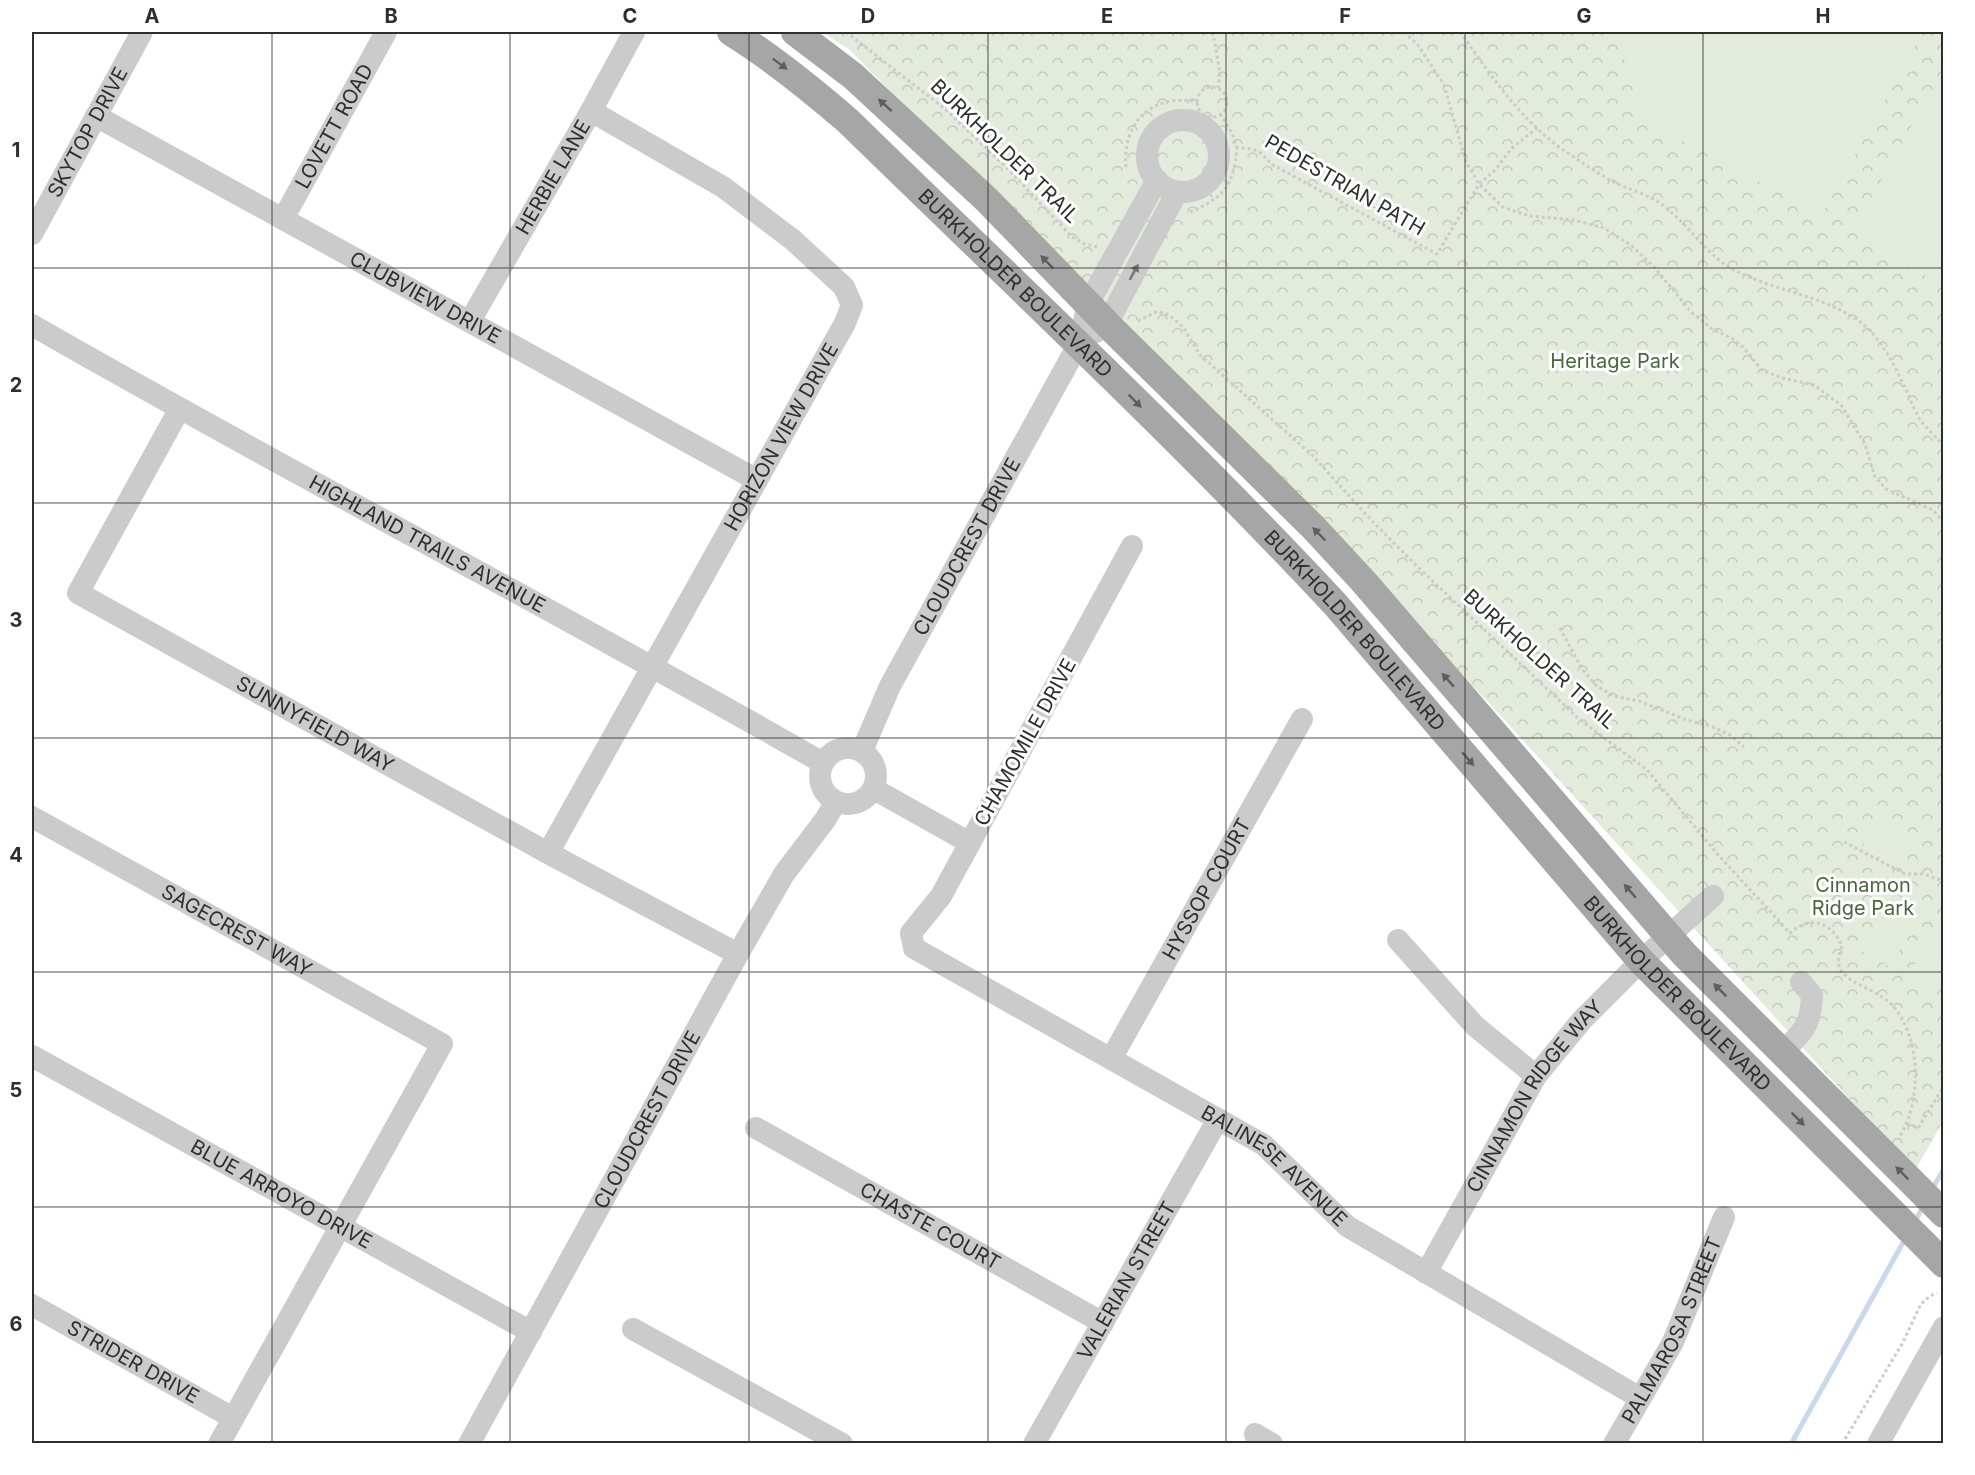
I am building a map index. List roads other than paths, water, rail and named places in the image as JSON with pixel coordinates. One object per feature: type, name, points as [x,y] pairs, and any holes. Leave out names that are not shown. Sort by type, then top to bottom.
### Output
[{"type":"main road","name":"BURKHOLDER BOULEVARD","points":[[731,32],[812,89],[849,122],[1283,548],[1335,604],[1641,961],[1944,1264]]},
{"type":"main road","name":"BURKHOLDER BOULEVARD","points":[[795,32],[853,76],[1110,316],[1364,582],[1668,936],[1944,1214]]},
{"type":"street","name":"SKYTOP DRIVE","points":[[32,234],[142,32]]},
{"type":"street","name":"LOVETT ROAD","points":[[283,219],[386,32]]},
{"type":"street","name":"HERBIE LANE","points":[[470,321],[634,32]]},
{"type":"street","name":"HORIZON VIEW DRIVE","points":[[548,853],[845,323],[852,305],[844,287],[794,240],[723,187],[591,111]]},
{"type":"street","name":"CLUBVIEW DRIVE","points":[[96,116],[757,480]]},
{"type":"street","points":[[1183,120],[1203,126],[1211,133],[1219,152],[1215,172],[1209,182],[1188,192],[1177,192],[1166,188],[1157,180],[1151,172],[1147,151],[1156,132],[1164,126],[1183,120]]},
{"type":"street","name":"CLOUDCREST DRIVE","points":[[1110,316],[1157,180]]},
{"type":"street","name":"CLOUDCREST DRIVE","points":[[862,752],[890,686],[1078,345],[1110,316],[1177,192]]},
{"type":"street","name":"HIGHLAND TRAILS AVENUE","points":[[32,325],[179,410],[654,667],[823,763]]},
{"type":"street","name":"SUNNYFIELD WAY","points":[[179,410],[78,593],[548,853],[738,954]]},
{"type":"street","name":"CHAMOMILE DRIVE","points":[[910,933],[941,896],[1132,546]]},
{"type":"street","name":"HYSSOP COURT","points":[[1111,1059],[1302,719]]},
{"type":"street","points":[[852,748],[862,752],[870,758],[876,768],[877,779],[874,789],[864,800],[850,805],[836,802],[827,795],[821,785],[820,774],[823,763],[830,754],[840,749],[852,748]]},
{"type":"street","points":[[874,789],[970,843]]},
{"type":"street","name":"CLOUDCREST DRIVE","points":[[469,1443],[784,873],[836,802]]},
{"type":"street","name":"SAGECREST WAY","points":[[32,817],[442,1044],[340,1227]]},
{"type":"street","name":"CINNAMON RIDGE WAY","points":[[1426,1273],[1536,1076],[1582,1020],[1641,961],[1713,896]]},
{"type":"street","name":"BALINESE AVENUE","points":[[910,933],[914,948],[1264,1145],[1347,1226],[1640,1398]]},
{"type":"street","points":[[1398,940],[1475,1026],[1536,1076]]},
{"type":"street","points":[[1782,1053],[1805,1029],[1812,1013],[1812,995],[1801,982]]},
{"type":"street","name":"BLUE ARROYO DRIVE","points":[[32,1056],[531,1332]]},
{"type":"street","name":"VALERIAN STREET","points":[[1034,1443],[1218,1119]]},
{"type":"street","name":"CHASTE COURT","points":[[756,1128],[1103,1323]]},
{"type":"street","name":"PALMAROSA STREET","points":[[1614,1443],[1673,1342],[1724,1217]]},
{"type":"street","points":[[219,1443],[340,1227]]},
{"type":"street","name":"STRIDER DRIVE","points":[[32,1305],[233,1418]]},
{"type":"street","points":[[1878,1443],[1944,1327]]},
{"type":"street","points":[[633,1329],[842,1443]]},
{"type":"waterway","points":[[1932,1189],[1944,1169]]},
{"type":"waterway","points":[[1914,1223],[1924,1205]]},
{"type":"waterway","points":[[1791,1444],[1905,1239]]},
{"type":"park label","name":"Heritage Park","points":[[1615,361]]},
{"type":"park label","name":"Cinnamon Ridge Park","points":[[1863,896]]}]
